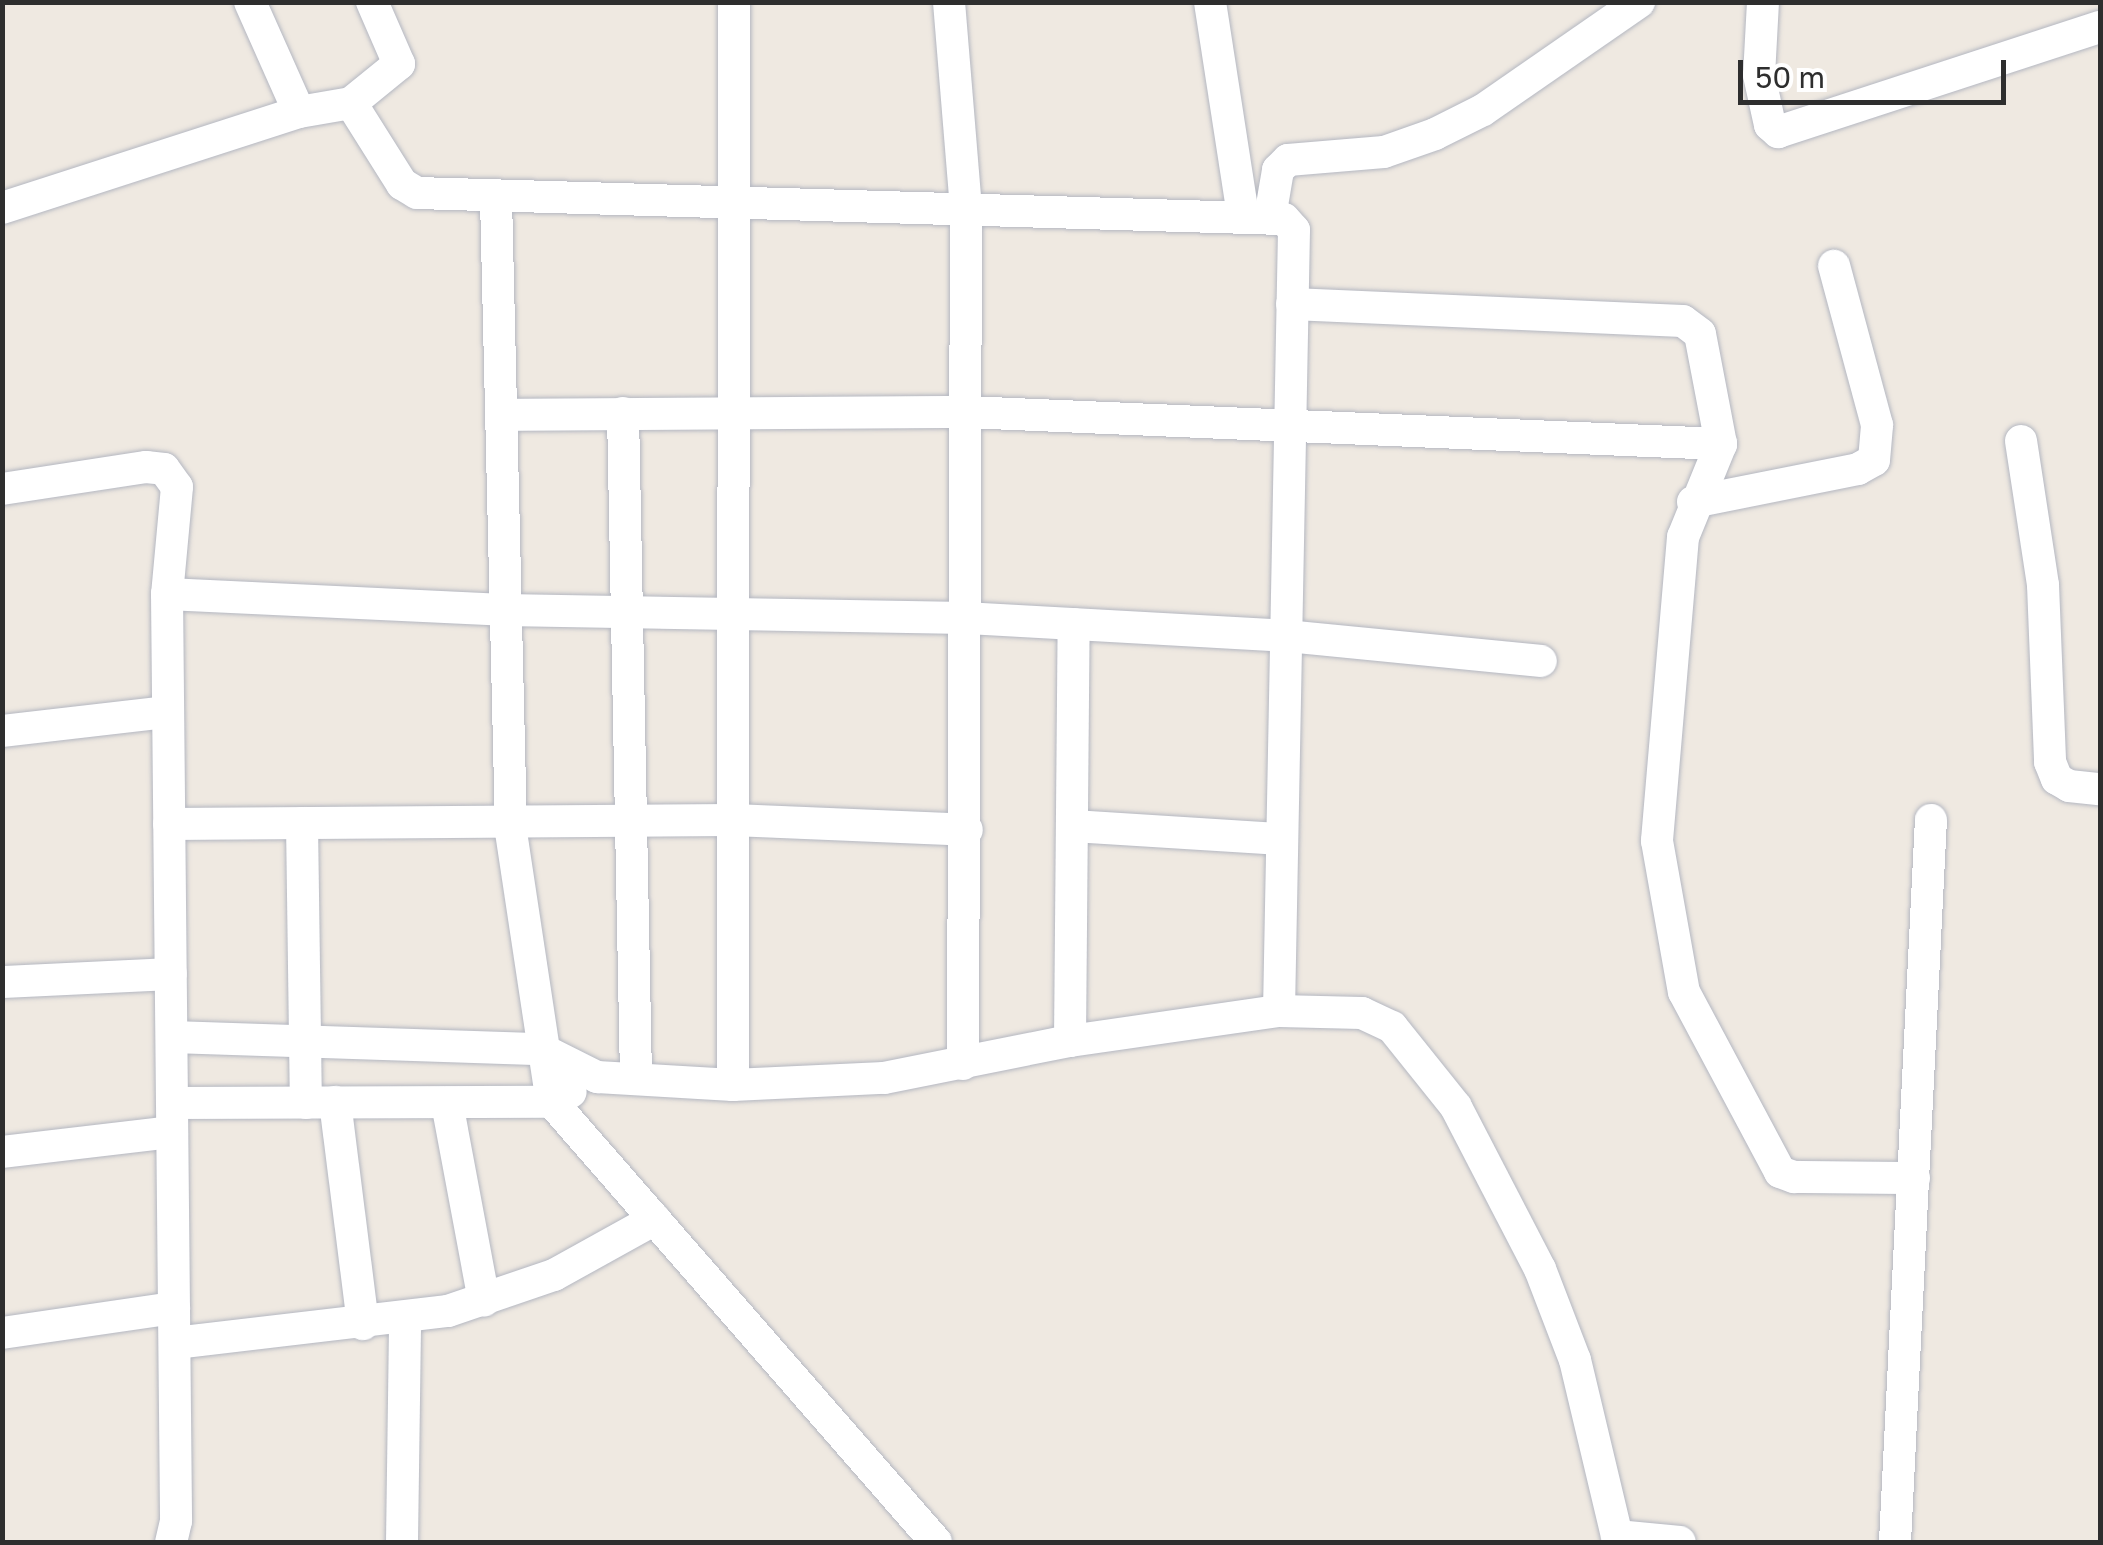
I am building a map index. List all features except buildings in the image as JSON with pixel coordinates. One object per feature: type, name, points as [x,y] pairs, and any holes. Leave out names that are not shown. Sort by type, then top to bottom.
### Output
[{"type":"street","points":[[250,2],[299,112]]},
{"type":"street","points":[[2,208],[299,112],[351,103],[399,64],[372,2]]},
{"type":"street","points":[[733,1085],[734,2]]},
{"type":"street","points":[[950,2],[966,208],[963,1064]]},
{"type":"street","points":[[1210,2],[1256,216]]},
{"type":"street","points":[[1256,216],[1278,170],[1288,160],[1384,152],[1436,134],[1484,110],[1639,2]]},
{"type":"street","points":[[1763,2],[1759,75],[1770,126],[1778,132],[2100,27]]},
{"type":"street","points":[[351,103],[402,184],[417,193],[731,206],[966,208],[1284,218],[1294,230],[1278,1011]]},
{"type":"street","points":[[496,198],[511,822],[541,1049],[552,1102],[936,1542]]},
{"type":"street","points":[[1694,502],[1858,469],[1874,460],[1877,425],[1834,266]]},
{"type":"street","points":[[1292,304],[1683,321],[1703,345],[1721,444],[1682,537],[1658,841],[1684,992],[1780,1172],[1794,1178],[1914,1178]]},
{"type":"street","points":[[501,415],[966,412],[1290,422],[1721,444]]},
{"type":"street","points":[[623,413],[636,1079]]},
{"type":"street","points":[[2021,441],[2044,586],[2050,762],[2057,779],[2069,786],[2100,788]]},
{"type":"street","points":[[2,489],[164,469],[177,487],[168,594],[167,712],[176,1522],[171,1542]]},
{"type":"street","points":[[168,594],[504,610],[966,618],[1286,636],[1542,661]]},
{"type":"street","points":[[1070,1041],[1074,624]]},
{"type":"street","points":[[2,731],[167,712]]},
{"type":"street","points":[[169,824],[732,820],[966,830]]},
{"type":"street","points":[[1896,1542],[1931,820]]},
{"type":"street","points":[[302,823],[306,1041],[363,1324]]},
{"type":"street","points":[[1072,826],[1282,839]]},
{"type":"street","points":[[2,982],[172,974]]},
{"type":"street","points":[[172,1037],[541,1049],[597,1077],[733,1085],[884,1078],[1070,1041],[1278,1011],[1362,1013],[1392,1028],[1456,1107],[1540,1269],[1574,1360],[1616,1539],[1680,1542]]},
{"type":"street","points":[[2,1152],[172,1117],[321,1103],[552,1102],[597,1077]]},
{"type":"street","points":[[447,1103],[484,1300]]},
{"type":"street","points":[[174,1343],[363,1324],[484,1300],[554,1275],[655,1219]]},
{"type":"street","points":[[2,1333],[174,1308]]},
{"type":"street","points":[[402,1542],[405,1317]]}]
